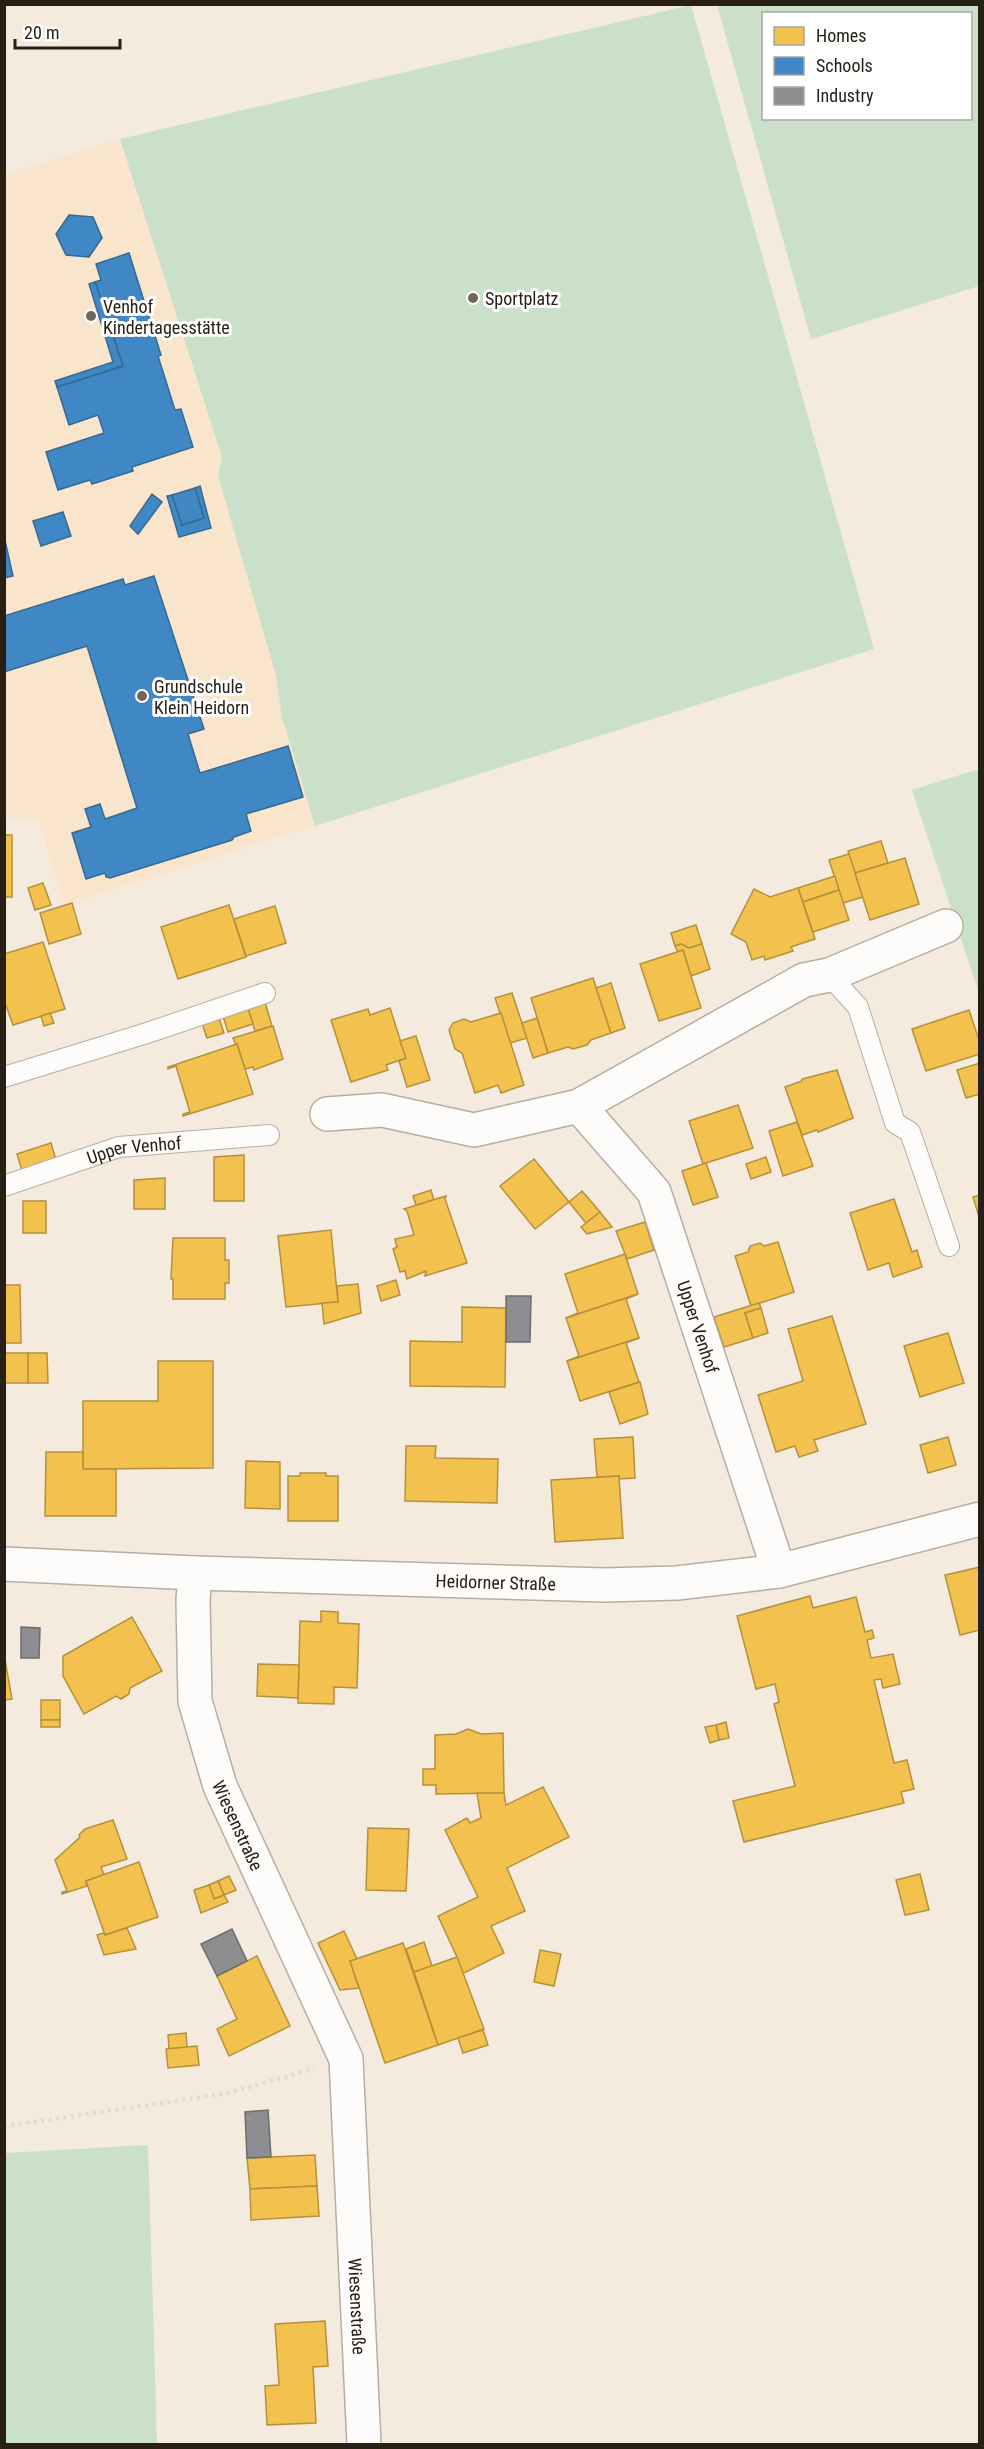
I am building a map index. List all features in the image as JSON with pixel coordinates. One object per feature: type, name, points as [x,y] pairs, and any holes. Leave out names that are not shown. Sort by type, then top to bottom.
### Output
[{"type":"street","points":[[327,1113],[382,1110],[474,1130],[579,1106],[804,981],[829,975],[946,926]]},
{"type":"street","name":"Upper Venhof","points":[[579,1106],[654,1192],[779,1570]]},
{"type":"street","name":"Heidorner Straße","points":[[4,1563],[195,1573],[605,1585],[677,1583],[779,1570],[980,1519]]},
{"type":"street","name":"Wiesenstraße","points":[[195,1573],[193,1600],[195,1701],[220,1786],[346,2059],[364,2445]]},
{"type":"lane","points":[[829,975],[858,1007],[895,1123],[910,1132],[949,1246]]},
{"type":"lane","points":[[4,1077],[147,1033],[265,993]]},
{"type":"lane","name":"Upper Venhof","points":[[4,1186],[119,1147],[269,1135]]},
{"type":"path","points":[[4,2126],[224,2094],[346,2059]]},
{"type":"shaded area","points":[[120,139],[222,457],[218,476],[276,675],[282,717],[315,826],[65,905],[38,819],[5,817],[4,174]]},
{"type":"green space","name":"Sportplatz","points":[[691,5],[874,649],[315,826],[282,717],[276,675],[218,476],[222,457],[120,139]]},
{"type":"green space","points":[[717,5],[979,5],[979,286],[811,339]]},
{"type":"green space","points":[[979,769],[979,993],[912,790]]},
{"type":"green space","points":[[148,2145],[157,2444],[5,2444],[5,2153]]},
{"type":"building: Homes","points":[[4,835],[12,835],[12,897],[4,897]]},
{"type":"building: Homes","points":[[881,841],[888,863],[855,873],[848,851]]},
{"type":"building: Homes","points":[[849,854],[863,897],[843,903],[829,860]]},
{"type":"building: Homes","points":[[905,858],[919,904],[870,920],[855,873]]},
{"type":"building: Homes","points":[[835,876],[839,890],[803,902],[798,888]]},
{"type":"building: Homes","points":[[43,883],[51,905],[35,910],[28,888]]},
{"type":"building: Homes","points":[[798,888],[815,939],[791,947],[793,951],[765,960],[764,956],[752,960],[746,942],[731,934],[754,889],[770,897]]},
{"type":"building: Homes","points":[[839,890],[849,920],[813,932],[803,902]]},
{"type":"building: Homes","points":[[72,903],[81,934],[49,944],[40,913]]},
{"type":"building: Homes","points":[[229,905],[246,957],[178,979],[161,927]]},
{"type":"building: Homes","points":[[275,906],[286,943],[246,956],[234,919]]},
{"type":"building: Homes","points":[[696,925],[702,944],[689,948],[681,944],[675,946],[671,933]]},
{"type":"building: Homes","points":[[43,942],[65,1009],[13,1025],[4,1000],[4,954]]},
{"type":"building: Homes","points":[[681,944],[689,948],[702,944],[710,969],[691,976],[683,950],[678,952],[675,946]]},
{"type":"building: Homes","points":[[683,950],[701,1008],[659,1021],[640,964]]},
{"type":"building: Homes","points":[[593,978],[611,1033],[591,1040],[587,1045],[573,1049],[568,1047],[548,1053],[531,998]]},
{"type":"building: Homes","points":[[611,983],[625,1028],[611,1033],[596,988]]},
{"type":"building: Homes","points":[[512,993],[527,1038],[510,1043],[495,998]]},
{"type":"building: Homes","points":[[264,999],[272,1026],[255,1031],[247,1005]]},
{"type":"building: Homes","points":[[247,1005],[253,1024],[228,1032],[222,1013]]},
{"type":"building: Homes","points":[[390,1008],[406,1058],[386,1065],[388,1070],[351,1082],[331,1020],[368,1009],[370,1015]]},
{"type":"building: Homes","points":[[969,1010],[980,1043],[980,1054],[926,1071],[912,1029]]},
{"type":"building: Homes","points":[[50,1013],[54,1023],[44,1026],[41,1016]]},
{"type":"building: Homes","points":[[501,1013],[524,1085],[501,1093],[498,1085],[475,1093],[462,1053],[455,1049],[449,1030],[453,1023],[464,1019],[471,1022]]},
{"type":"building: Homes","points":[[219,1018],[224,1033],[207,1038],[202,1023]]},
{"type":"building: Homes","points":[[537,1018],[548,1053],[533,1058],[522,1023]]},
{"type":"building: Homes","points":[[273,1026],[283,1059],[254,1070],[253,1067],[245,1069],[233,1038]]},
{"type":"building: Homes","points":[[416,1036],[430,1080],[407,1087],[399,1061],[406,1058],[400,1041]]},
{"type":"building: Homes","points":[[237,1044],[253,1094],[183,1116],[190,1112],[176,1066],[168,1069],[168,1067]]},
{"type":"building: Homes","points":[[980,1063],[980,1094],[966,1098],[957,1070]]},
{"type":"building: Homes","points":[[837,1070],[853,1118],[818,1132],[817,1130],[802,1135],[785,1087],[802,1081],[802,1079]]},
{"type":"building: Homes","points":[[738,1105],[753,1148],[703,1164],[689,1121]]},
{"type":"building: Homes","points":[[797,1122],[813,1166],[783,1176],[769,1131]]},
{"type":"building: Homes","points":[[51,1143],[56,1160],[22,1171],[17,1154]]},
{"type":"building: Homes","points":[[244,1155],[244,1201],[214,1201],[214,1157]]},
{"type":"building: Homes","points":[[766,1157],[771,1172],[751,1179],[746,1164]]},
{"type":"building: Homes","points":[[534,1159],[569,1202],[535,1229],[500,1186]]},
{"type":"building: Homes","points":[[706,1163],[718,1197],[693,1205],[682,1171]]},
{"type":"building: Homes","points":[[165,1178],[165,1209],[134,1209],[134,1180]]},
{"type":"building: Homes","points":[[431,1190],[434,1200],[416,1205],[413,1196]]},
{"type":"building: Homes","points":[[582,1191],[600,1212],[586,1223],[569,1202]]},
{"type":"building: Homes","points":[[980,1195],[980,1220],[973,1197]]},
{"type":"building: Homes","points":[[446,1196],[445,1199],[467,1263],[425,1276],[426,1271],[407,1279],[405,1271],[400,1272],[393,1249],[397,1247],[395,1239],[414,1235],[407,1211],[404,1209]]},
{"type":"building: Homes","points":[[894,1199],[912,1252],[917,1250],[922,1267],[893,1277],[889,1263],[868,1270],[850,1213]]},
{"type":"building: Homes","points":[[23,1201],[46,1201],[46,1233],[23,1233]]},
{"type":"building: Homes","points":[[600,1212],[612,1227],[587,1234],[581,1227]]},
{"type":"building: Homes","points":[[645,1222],[654,1250],[627,1259],[616,1231]]},
{"type":"building: Homes","points":[[331,1230],[338,1302],[286,1307],[278,1236]]},
{"type":"building: Homes","points":[[173,1238],[225,1238],[225,1260],[229,1260],[229,1283],[225,1283],[225,1299],[173,1299],[173,1279],[171,1279]]},
{"type":"building: Homes","points":[[778,1242],[794,1292],[751,1306],[735,1256],[748,1252],[750,1246],[760,1243],[764,1246]]},
{"type":"building: Homes","points":[[625,1254],[638,1294],[566,1318],[578,1313],[565,1274]]},
{"type":"building: Homes","points":[[396,1280],[400,1295],[381,1301],[377,1286]]},
{"type":"building: Homes","points":[[358,1284],[361,1313],[324,1324],[322,1303],[338,1302],[337,1286]]},
{"type":"building: Homes","points":[[4,1285],[20,1285],[21,1343],[4,1343]]},
{"type":"building: Homes","points":[[638,1294],[626,1299],[639,1338],[567,1361],[579,1356],[566,1318]]},
{"type":"building: Homes","points":[[759,1303],[761,1308],[745,1313],[753,1338],[724,1347],[714,1317]]},
{"type":"building: Homes","points":[[462,1307],[506,1308],[505,1387],[410,1386],[410,1341],[462,1342]]},
{"type":"building: Homes","points":[[761,1308],[768,1333],[753,1338],[745,1313]]},
{"type":"building: Homes","points":[[832,1316],[866,1424],[814,1440],[818,1451],[799,1457],[795,1446],[776,1452],[758,1395],[803,1381],[788,1329]]},
{"type":"building: Homes","points":[[948,1333],[964,1383],[920,1397],[904,1346]]},
{"type":"building: Homes","points":[[639,1338],[626,1343],[639,1382],[580,1401],[567,1361]]},
{"type":"building: Homes","points":[[4,1353],[28,1353],[28,1383],[4,1383]]},
{"type":"building: Homes","points":[[28,1353],[47,1353],[48,1383],[28,1383]]},
{"type":"building: Homes","points":[[158,1361],[213,1361],[213,1468],[83,1469],[83,1401],[158,1401]]},
{"type":"building: Homes","points":[[640,1382],[648,1414],[620,1424],[609,1392]]},
{"type":"building: Homes","points":[[633,1437],[635,1478],[597,1477],[594,1439]]},
{"type":"building: Homes","points":[[948,1437],[956,1465],[928,1473],[920,1445]]},
{"type":"building: Homes","points":[[406,1446],[436,1446],[435,1458],[498,1459],[497,1503],[405,1501]]},
{"type":"building: Homes","points":[[46,1452],[83,1452],[83,1469],[116,1469],[116,1516],[45,1516]]},
{"type":"building: Homes","points":[[246,1461],[280,1462],[280,1509],[245,1508]]},
{"type":"building: Homes","points":[[300,1473],[326,1473],[326,1476],[338,1476],[338,1521],[288,1521],[288,1476],[300,1476]]},
{"type":"building: Homes","points":[[619,1476],[623,1538],[555,1542],[551,1480]]},
{"type":"building: Homes","points":[[980,1567],[980,1630],[960,1635],[945,1575]]},
{"type":"building: Homes","points":[[810,1596],[813,1608],[856,1597],[865,1632],[872,1630],[874,1638],[867,1640],[871,1658],[893,1654],[900,1684],[883,1688],[881,1679],[874,1680],[894,1763],[907,1760],[914,1789],[901,1792],[904,1803],[744,1842],[733,1801],[795,1786],[774,1704],[779,1702],[775,1684],[756,1689],[737,1616]]},
{"type":"building: Homes","points":[[321,1611],[338,1612],[338,1623],[359,1624],[357,1688],[334,1687],[334,1704],[298,1703],[300,1621],[321,1622]]},
{"type":"building: Homes","points":[[132,1617],[162,1671],[130,1688],[129,1694],[121,1699],[116,1696],[84,1714],[63,1676],[63,1656]]},
{"type":"building: Homes","points":[[4,1654],[12,1699],[4,1700]]},
{"type":"building: Homes","points":[[258,1664],[299,1665],[298,1698],[257,1696]]},
{"type":"building: Homes","points":[[41,1700],[60,1700],[60,1720],[41,1720]]},
{"type":"building: Homes","points":[[41,1720],[60,1720],[60,1727],[41,1727]]},
{"type":"building: Homes","points":[[726,1722],[729,1738],[719,1740],[716,1725]]},
{"type":"building: Homes","points":[[716,1725],[719,1740],[710,1743],[705,1727]]},
{"type":"building: Homes","points":[[468,1729],[481,1734],[503,1733],[504,1793],[436,1794],[436,1785],[423,1785],[423,1769],[435,1769],[435,1735],[456,1734]]},
{"type":"building: Homes","points":[[543,1787],[569,1837],[507,1868],[525,1911],[491,1926],[504,1953],[462,1974],[457,1957],[438,1916],[478,1897],[445,1830],[467,1818],[470,1823],[481,1818],[477,1793],[504,1793],[506,1805]]},
{"type":"building: Homes","points":[[113,1820],[127,1859],[101,1867],[104,1875],[86,1881],[87,1886],[62,1894],[67,1891],[55,1860],[80,1837],[79,1835],[85,1829]]},
{"type":"building: Homes","points":[[368,1828],[409,1829],[406,1891],[366,1890]]},
{"type":"building: Homes","points":[[139,1862],[158,1917],[105,1935],[86,1881]]},
{"type":"building: Homes","points":[[920,1874],[929,1910],[905,1915],[896,1880]]},
{"type":"building: Homes","points":[[229,1876],[236,1890],[224,1895],[218,1881]]},
{"type":"building: Homes","points":[[218,1881],[224,1895],[214,1899],[209,1885]]},
{"type":"building: Homes","points":[[209,1885],[214,1899],[224,1895],[228,1902],[201,1913],[194,1890]]},
{"type":"building: Homes","points":[[127,1928],[136,1949],[104,1955],[97,1935],[104,1933],[105,1935]]},
{"type":"building: Homes","points":[[344,1931],[357,1959],[350,1961],[359,1988],[340,1990],[318,1943]]},
{"type":"building: Homes","points":[[424,1942],[432,1966],[414,1972],[406,1949]]},
{"type":"building: Homes","points":[[403,1943],[438,2045],[385,2063],[350,1961]]},
{"type":"building: Homes","points":[[540,1950],[561,1954],[554,1986],[534,1982]]},
{"type":"building: Homes","points":[[257,1956],[290,2026],[229,2056],[217,2029],[237,2019],[217,1976]]},
{"type":"building: Homes","points":[[457,1957],[484,2029],[438,2045],[414,1972]]},
{"type":"building: Homes","points":[[483,2030],[488,2045],[463,2053],[458,2038]]},
{"type":"building: Homes","points":[[186,2033],[187,2047],[169,2049],[168,2035]]},
{"type":"building: Homes","points":[[197,2046],[199,2065],[168,2068],[166,2049]]},
{"type":"building: Homes","points":[[315,2155],[317,2186],[250,2189],[247,2158]]},
{"type":"building: Homes","points":[[317,2186],[319,2216],[251,2220],[250,2189]]},
{"type":"building: Homes","points":[[325,2321],[328,2366],[313,2367],[316,2423],[267,2425],[265,2386],[279,2385],[275,2324]]},
{"type":"building: Schools","points":[[69,215],[93,217],[102,238],[89,257],[66,255],[56,234]]},
{"type":"building: Schools","points":[[129,253],[161,355],[158,356],[175,410],[181,409],[193,447],[132,467],[133,471],[92,484],[90,480],[58,490],[46,452],[104,433],[98,415],[69,425],[57,387],[123,366],[95,282],[101,280],[96,264]]},
{"type":"building: Schools","points":[[95,282],[123,366],[57,387],[55,381],[113,362],[89,284]]},
{"type":"building: Schools","points":[[200,486],[211,528],[179,537],[167,496],[172,495],[182,525],[204,518],[195,488]]},
{"type":"building: Schools","points":[[195,488],[204,518],[182,525],[172,495]]},
{"type":"building: Schools","points":[[152,494],[162,502],[138,534],[130,526]]},
{"type":"building: Schools","points":[[63,512],[71,536],[41,546],[33,521]]},
{"type":"building: Schools","points":[[4,536],[13,576],[4,578]]},
{"type":"building: Schools","points":[[154,576],[204,729],[188,734],[200,773],[288,746],[303,797],[246,814],[251,831],[234,837],[232,840],[110,878],[106,877],[105,873],[86,879],[72,833],[91,827],[85,809],[100,804],[105,819],[137,808],[87,646],[4,672],[4,616],[123,579],[125,585]]},
{"type":"building: Industry","points":[[506,1296],[531,1296],[530,1342],[506,1342]]},
{"type":"building: Industry","points":[[21,1627],[40,1628],[39,1658],[21,1658]]},
{"type":"building: Industry","points":[[232,1929],[247,1961],[217,1976],[201,1944]]},
{"type":"building: Industry","points":[[268,2110],[271,2157],[247,2158],[245,2112]]},
{"type":"place","name":"Sportplatz","points":[[473,298]]},
{"type":"place","name":"Venhof Kindertagesstätte","points":[[91,316]]},
{"type":"place","name":"Grundschule Klein Heidorn","points":[[142,696]]}]
